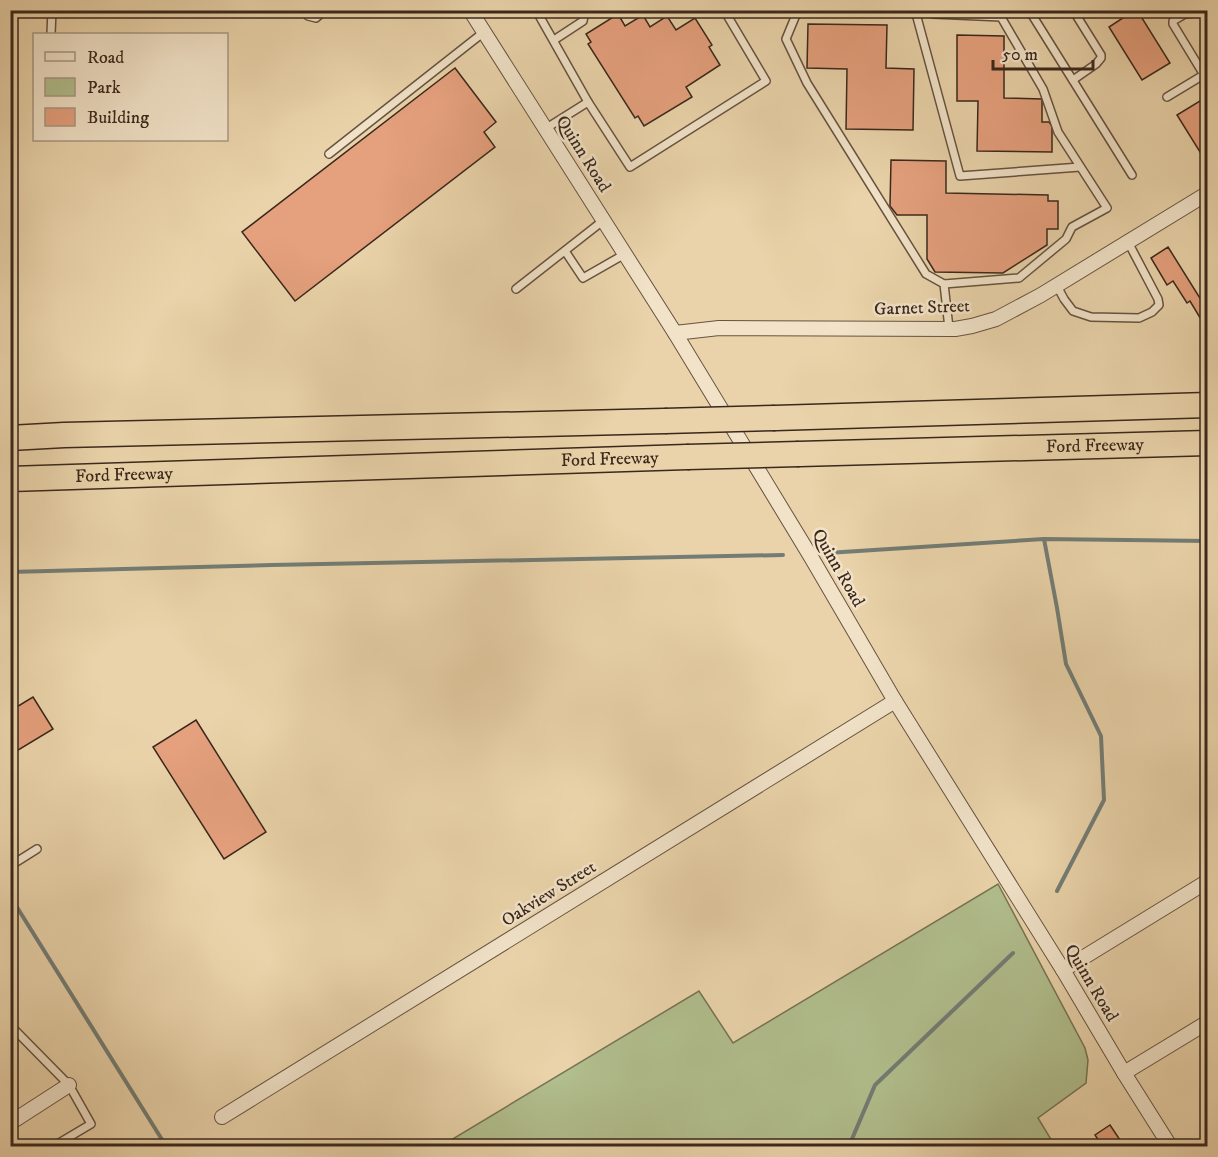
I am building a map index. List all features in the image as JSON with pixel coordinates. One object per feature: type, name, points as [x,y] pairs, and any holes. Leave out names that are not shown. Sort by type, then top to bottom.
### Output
[{"type":"highway","name":"Ford Freeway","points":[[10,438],[1208,405]]},
{"type":"highway","name":"Ford Freeway","points":[[10,479],[1208,443]]},
{"type":"street","name":"Quinn Road","points":[[470,10],[675,333],[895,701],[1170,1146]]},
{"type":"street","name":"Garnet Street","points":[[675,333],[719,328],[949,328],[972,326],[996,319],[1057,286],[1208,193]]},
{"type":"street","name":"Oakview Street","points":[[222,1117],[895,701]]},
{"type":"street","points":[[1063,970],[1208,881]]},
{"type":"street","points":[[1124,1073],[1208,1022]]},
{"type":"street","points":[[10,1123],[69,1085]]},
{"type":"lane","points":[[51,33],[52,10]]},
{"type":"lane","points":[[304,10],[308,16],[316,18],[326,10]]},
{"type":"lane","points":[[537,10],[588,102],[630,167],[766,81],[724,10]]},
{"type":"lane","points":[[554,40],[583,21],[585,10]]},
{"type":"lane","points":[[798,10],[786,39],[807,83],[926,274],[944,284],[1019,278],[1066,239],[1072,227],[1107,208],[1058,132],[1043,88],[1001,17],[933,14],[916,10],[960,176],[1080,167]]},
{"type":"lane","points":[[1029,10],[1132,175]]},
{"type":"lane","points":[[1073,10],[1101,58],[1073,80]]},
{"type":"lane","points":[[1167,97],[1206,74],[1173,21],[1185,12],[1202,12],[1208,21]]},
{"type":"lane","points":[[329,154],[484,32]]},
{"type":"lane","points":[[545,129],[588,102]]},
{"type":"lane","points":[[516,289],[603,220]]},
{"type":"lane","points":[[1057,286],[1073,311],[1091,317],[1139,318],[1152,312],[1159,305],[1158,299],[1128,242]]},
{"type":"lane","points":[[565,251],[583,278],[625,254]]},
{"type":"lane","points":[[944,284],[949,328]]},
{"type":"lane","points":[[10,866],[37,849]]},
{"type":"lane","points":[[10,1025],[69,1085],[91,1124],[54,1146]]},
{"type":"green space","points":[[998,884],[1085,1048],[1088,1060],[1086,1083],[1038,1118],[1055,1146],[441,1146],[699,991],[733,1043]]},
{"type":"building","points":[[1135,10],[1170,63],[1142,80],[1109,27]]},
{"type":"building","points":[[618,14],[625,26],[643,15],[650,27],[667,16],[676,30],[695,18],[712,45],[709,47],[720,65],[686,87],[692,97],[644,126],[638,116],[635,118],[588,44],[591,42],[586,34]]},
{"type":"building","points":[[808,24],[887,25],[886,68],[914,69],[913,130],[846,129],[847,69],[807,68]]},
{"type":"building","points":[[957,35],[1004,36],[1004,98],[1042,99],[1042,122],[1049,122],[1052,126],[1052,152],[977,151],[978,101],[957,101]]},
{"type":"building","points":[[455,68],[496,122],[484,132],[495,147],[295,301],[242,232]]},
{"type":"building","points":[[1208,96],[1208,147],[1200,152],[1177,115]]},
{"type":"building","points":[[891,160],[946,161],[946,193],[1048,195],[1048,201],[1058,201],[1058,229],[1047,229],[1047,245],[1003,273],[935,272],[927,259],[927,215],[897,215],[890,206]]},
{"type":"building","points":[[1168,247],[1208,311],[1208,318],[1202,321],[1190,301],[1187,303],[1173,281],[1167,285],[1151,258]]},
{"type":"building","points":[[33,697],[53,729],[10,755],[10,711]]},
{"type":"building","points":[[196,720],[266,832],[224,859],[153,747]]},
{"type":"building","points":[[1110,1125],[1124,1146],[1102,1146],[1095,1135]]},
{"type":"waterway","points":[[1044,539],[1066,664],[1101,736],[1104,800],[1057,891]]},
{"type":"waterway","points":[[827,553],[1044,539],[1208,541]]},
{"type":"waterway","points":[[10,572],[783,555]]},
{"type":"waterway","points":[[10,896],[166,1146]]},
{"type":"waterway","points":[[849,1146],[875,1085],[1013,953]]}]
